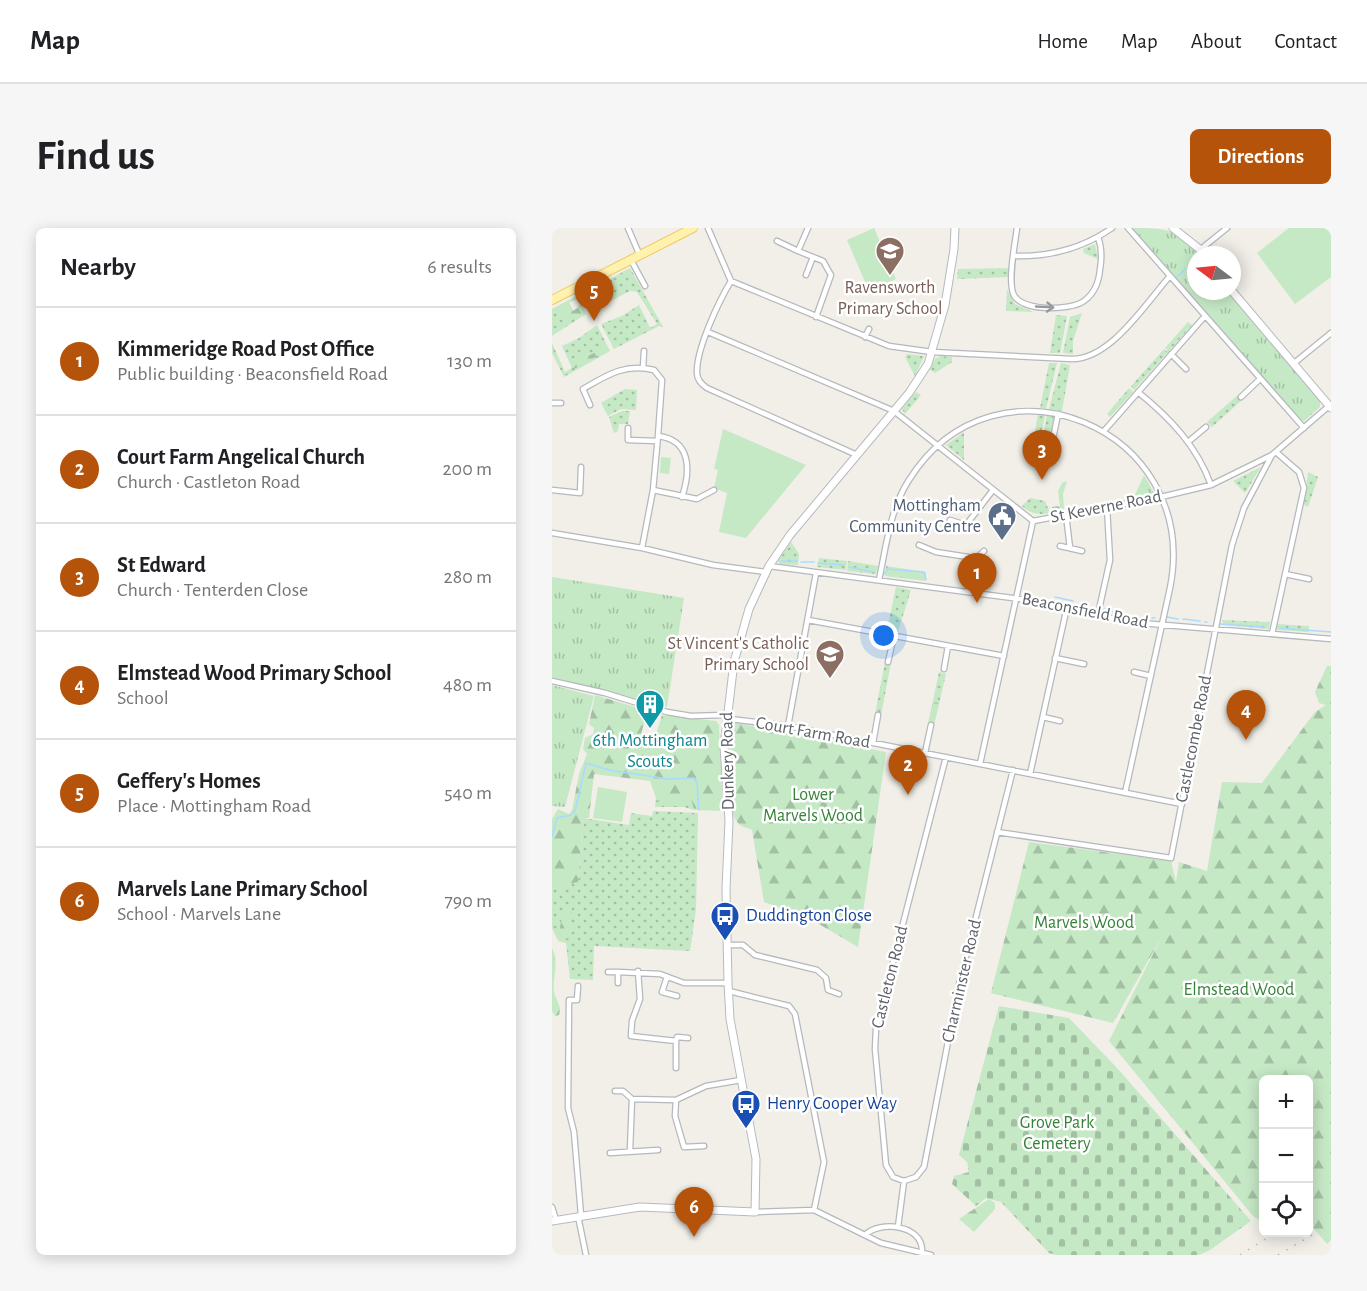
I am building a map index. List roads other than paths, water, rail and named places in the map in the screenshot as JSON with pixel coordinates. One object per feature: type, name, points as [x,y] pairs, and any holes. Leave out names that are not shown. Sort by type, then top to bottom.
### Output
[{"type":"main road","points":[[552,300],[631,260],[676,233],[693,228]]},
{"type":"street","points":[[628,228],[640,255]]},
{"type":"street","points":[[708,228],[731,280],[889,346],[932,351],[1087,358],[1108,346],[1170,276]]},
{"type":"street","points":[[798,251],[808,228]]},
{"type":"street","name":"Dunkery Road","points":[[755,1212],[756,1159],[730,1019],[728,987],[729,821],[725,763],[726,717],[739,639],[752,601],[768,569],[790,535],[920,379],[932,351],[951,273],[955,228]]},
{"type":"street","points":[[1017,228],[1012,288],[1018,301],[1026,305],[1070,307],[1083,301],[1097,285],[1101,256],[1097,228]]},
{"type":"street","points":[[1014,256],[1057,253],[1099,237],[1112,228]]},
{"type":"street","points":[[1128,228],[1304,428]]},
{"type":"street","points":[[1173,228],[1197,246]]},
{"type":"street","points":[[1205,246],[1227,228]]},
{"type":"street","points":[[777,241],[825,263],[831,275],[816,317]]},
{"type":"street","points":[[806,275],[813,257]]},
{"type":"street","points":[[631,260],[645,286]]},
{"type":"street","points":[[731,280],[708,332],[697,371],[702,385],[857,455]]},
{"type":"street","points":[[1240,300],[1330,407]]},
{"type":"street","points":[[1104,431],[1205,316]]},
{"type":"street","points":[[865,337],[869,329]]},
{"type":"street","name":"St Keverne Road","points":[[708,332],[894,411],[1033,520],[1161,497],[1211,485],[1274,453],[1330,407]]},
{"type":"street","points":[[1293,364],[1331,333]]},
{"type":"street","points":[[643,368],[645,351]]},
{"type":"street","points":[[1171,354],[1186,369]]},
{"type":"street","points":[[590,405],[583,389],[623,368],[657,371],[662,380],[653,490],[642,548]]},
{"type":"street","points":[[1241,397],[1260,380]]},
{"type":"street","points":[[1138,392],[1167,417],[1188,442],[1211,485]]},
{"type":"street","points":[[552,403],[561,403]]},
{"type":"street","points":[[879,580],[900,497],[916,469],[938,446],[957,432],[988,418],[1028,412],[1058,414],[1104,431],[1131,452],[1145,467],[1161,497],[1171,527],[1174,560],[1125,793]]},
{"type":"street","points":[[1049,458],[1058,414]]},
{"type":"street","points":[[1188,442],[1206,427]]},
{"type":"street","points":[[628,428],[628,440],[657,438],[676,442],[687,457],[688,468],[682,496]]},
{"type":"street","points":[[1272,634],[1304,483],[1299,471],[1274,453]]},
{"type":"street","name":"Castlecombe Road","points":[[997,832],[1171,858],[1236,528],[1250,495],[1274,453]]},
{"type":"street","points":[[552,490],[580,493],[581,467]]},
{"type":"street","points":[[653,490],[697,499],[714,490]]},
{"type":"street","points":[[950,520],[965,527],[993,490]]},
{"type":"street","points":[[709,494],[713,500]]},
{"type":"street","points":[[1098,614],[1110,560],[1107,507]]},
{"type":"street","points":[[1066,515],[1070,548]]},
{"type":"street","points":[[980,764],[1033,520]]},
{"type":"street","name":"Beaconsfield Road","points":[[552,533],[642,548],[705,564],[816,573],[1017,598],[1162,625],[1331,639]]},
{"type":"street","points":[[920,544],[936,552],[970,559],[984,551]]},
{"type":"street","points":[[1060,546],[1082,551]]},
{"type":"street","points":[[968,592],[970,559]]},
{"type":"street","points":[[788,726],[816,573]]},
{"type":"street","points":[[1285,574],[1309,579]]},
{"type":"street","points":[[1030,774],[1066,607]]},
{"type":"street","points":[[808,620],[1004,656]]},
{"type":"street","points":[[888,662],[894,636]]},
{"type":"street","points":[[944,669],[948,646]]},
{"type":"street","points":[[1055,658],[1083,664]]},
{"type":"street","points":[[1134,672],[1151,676]]},
{"type":"street","name":"Court Farm Road","points":[[552,681],[605,693],[667,712],[726,717],[788,726],[1182,804]]},
{"type":"street","points":[[873,743],[878,715]]},
{"type":"street","points":[[1043,717],[1060,721]]},
{"type":"street","points":[[925,753],[931,725]]},
{"type":"street","name":"Castleton Road","points":[[904,1181],[893,1177],[886,1165],[875,1035],[946,757]]},
{"type":"street","name":"Charminster Road","points":[[904,1181],[916,1177],[924,1167],[959,984],[1012,770]]},
{"type":"street","points":[[727,945],[743,945],[755,955],[817,970],[826,978],[830,992],[839,994]]},
{"type":"street","points":[[608,972],[638,972],[667,977],[684,983],[728,987],[789,1006],[795,1014],[824,1162],[814,1210]]},
{"type":"street","points":[[618,972],[618,983]]},
{"type":"street","points":[[638,972],[640,999],[632,1021],[631,1036],[688,1038]]},
{"type":"street","points":[[667,977],[662,992],[677,996]]},
{"type":"street","points":[[578,986],[577,1000],[569,1000],[568,1108],[574,1132],[579,1215],[586,1255]]},
{"type":"street","points":[[676,1068],[677,1038]]},
{"type":"street","points":[[615,1091],[624,1091],[633,1099],[676,1100],[706,1086],[741,1080]]},
{"type":"street","points":[[630,1150],[633,1099]]},
{"type":"street","points":[[676,1100],[675,1116],[684,1147],[704,1146]]},
{"type":"street","points":[[610,1153],[658,1150]]},
{"type":"street","points":[[898,1227],[904,1181]]},
{"type":"street","points":[[552,1208],[554,1220],[640,1207],[755,1212],[814,1210],[881,1243],[931,1255]]},
{"type":"street","points":[[865,1235],[872,1230],[898,1227],[917,1238],[922,1251]]},
{"type":"waterway","points":[[1177,277],[1185,269]]},
{"type":"waterway","points":[[781,561],[797,561]]},
{"type":"waterway","points":[[801,562],[814,562]]},
{"type":"waterway","points":[[818,563],[843,565]]},
{"type":"waterway","points":[[849,567],[873,572]]},
{"type":"waterway","points":[[884,574],[888,569],[924,572],[926,579]]},
{"type":"waterway","points":[[1055,597],[1073,601]]},
{"type":"waterway","points":[[1104,609],[1114,612]]},
{"type":"waterway","points":[[1167,617],[1178,619]]},
{"type":"waterway","points":[[1183,619],[1200,621]]},
{"type":"waterway","points":[[1220,624],[1264,627]]},
{"type":"waterway","points":[[1280,628],[1331,632]]},
{"type":"waterway","points":[[552,836],[557,818],[571,815],[575,811],[586,763],[609,770],[668,779],[694,778],[697,783],[699,810]]},
{"type":"railway","points":[[1278,1255],[1314,1234]]},
{"type":"railway","points":[[1240,1255],[1267,1238]]},
{"type":"place","name":"Ravensworth Primary School","points":[[890,276]]},
{"type":"place","name":"Geffery's Homes","points":[[594,321]]},
{"type":"place","name":"St Edward","points":[[1042,480]]},
{"type":"place","name":"Mottingham Community Centre","points":[[1002,542]]},
{"type":"place","name":"Kimmeridge Road Post Office","points":[[977,603]]},
{"type":"place","name":"St Vincent's Catholic Primary School","points":[[830,680]]},
{"type":"place","name":"6th Mottingham Scouts","points":[[650,730]]},
{"type":"place","name":"Elmstead Wood Primary School","points":[[1246,740]]},
{"type":"place","name":"Court Farm Angelical Church","points":[[908,795]]},
{"type":"place","name":"Duddington Close","points":[[725,942]]},
{"type":"place","name":"Henry Cooper Way","points":[[746,1130]]},
{"type":"place","name":"Marvels Lane Primary School","points":[[694,1237]]},
{"type":"park label","name":"Lower Marvels Wood","points":[[813,805]]},
{"type":"park label","name":"Marvels Wood","points":[[1084,923]]},
{"type":"park label","name":"Elmstead Wood","points":[[1239,990]]},
{"type":"park label","name":"Grove Park Cemetery","points":[[1057,1133]]}]
